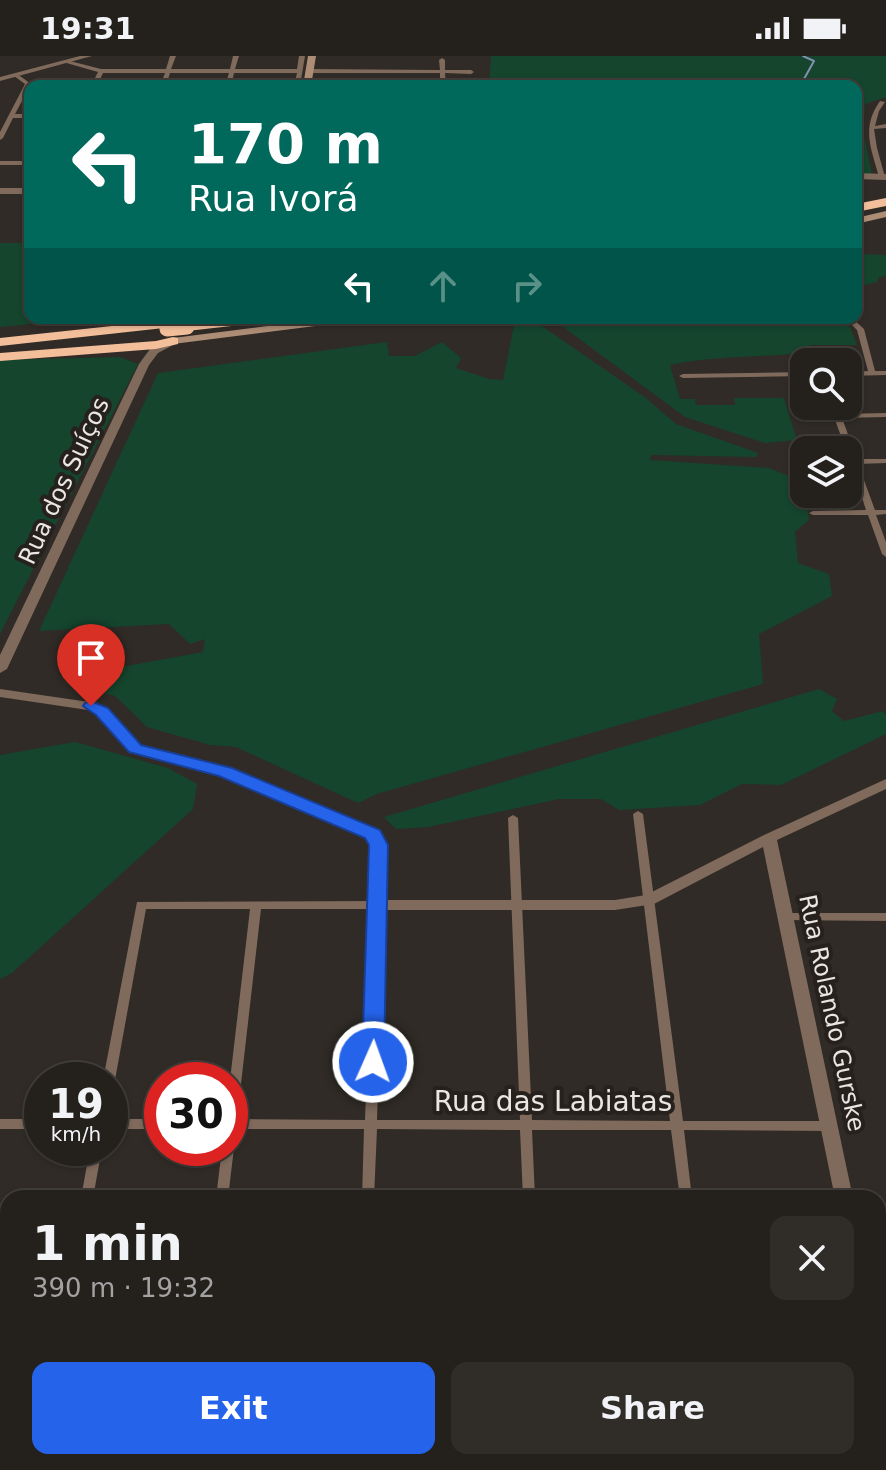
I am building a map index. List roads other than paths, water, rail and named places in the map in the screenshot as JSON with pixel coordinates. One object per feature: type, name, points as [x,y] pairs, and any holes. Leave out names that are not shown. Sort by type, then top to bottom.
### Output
[{"type":"highway","points":[[862,208],[886,203]]},
{"type":"highway","points":[[0,345],[207,324]]},
{"type":"highway","points":[[0,357],[144,351],[177,327]]},
{"type":"main road","points":[[308,80],[312,56]]},
{"type":"main road","points":[[862,220],[886,214]]},
{"type":"main road","points":[[177,327],[236,324]]},
{"type":"street","points":[[0,79],[88,56]]},
{"type":"street","points":[[165,80],[173,56]]},
{"type":"street","points":[[230,80],[236,56]]},
{"type":"street","points":[[298,80],[302,56]]},
{"type":"street","points":[[442,60],[443,80]]},
{"type":"street","points":[[66,62],[101,71],[310,69],[471,72]]},
{"type":"street","points":[[97,80],[101,71]]},
{"type":"street","points":[[377,80],[378,71]]},
{"type":"street","points":[[16,75],[24,80]]},
{"type":"street","points":[[0,138],[24,93]]},
{"type":"street","points":[[862,176],[884,177],[871,128],[873,115],[882,102]]},
{"type":"street","points":[[12,116],[24,116]]},
{"type":"street","points":[[871,128],[886,126]]},
{"type":"street","points":[[0,163],[24,163]]},
{"type":"street","points":[[0,191],[24,191]]},
{"type":"street","points":[[855,324],[860,329],[872,373]]},
{"type":"street","name":"Rua dos Suíços","points":[[0,669],[144,351]]},
{"type":"street","points":[[862,373],[886,373]]},
{"type":"street","points":[[683,376],[790,374]]},
{"type":"street","points":[[862,416],[886,415]]},
{"type":"street","points":[[862,462],[886,461]]},
{"type":"street","points":[[862,487],[886,554]]},
{"type":"street","points":[[813,513],[886,512]]},
{"type":"street","points":[[0,693],[91,706],[102,711],[135,748],[225,772],[373,834],[379,845],[379,905],[368,1190]]},
{"type":"street","points":[[112,1062],[141,905],[615,905],[649,900],[769,838],[886,783]]},
{"type":"street","points":[[638,814],[685,1190]]},
{"type":"street","points":[[513,818],[529,1190]]},
{"type":"street","name":"Rua Rolando Gurske","points":[[769,838],[842,1190]]},
{"type":"street","points":[[238,1062],[256,905]]},
{"type":"street","points":[[786,917],[886,917]]},
{"type":"street","points":[[0,1124],[24,1124]]},
{"type":"street","name":"Rua das Labiatas","points":[[248,1126],[829,1126]]},
{"type":"street","points":[[88,1190],[93,1166]]},
{"type":"street","points":[[223,1190],[226,1166]]},
{"type":"waterway","points":[[803,56],[814,61],[804,80]]}]
